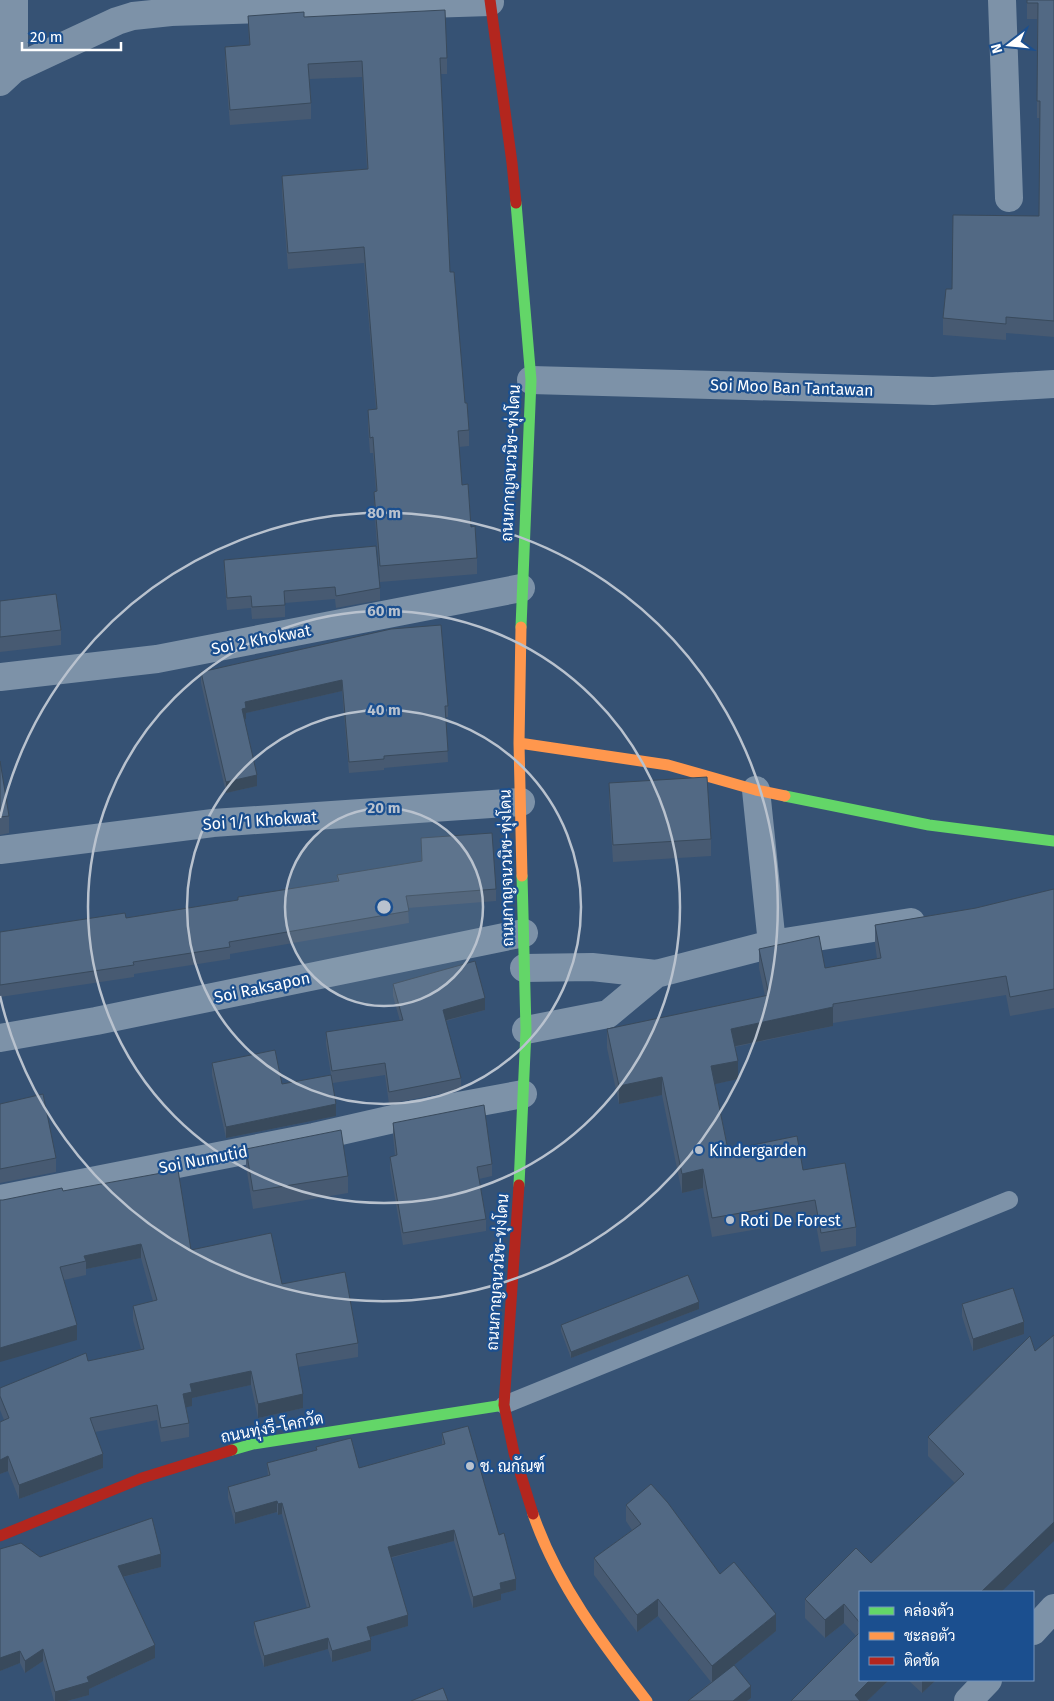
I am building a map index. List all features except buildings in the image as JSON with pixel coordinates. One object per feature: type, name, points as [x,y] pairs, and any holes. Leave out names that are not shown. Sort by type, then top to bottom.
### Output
[{"type":"street","points":[[7,76],[14,0]]},
{"type":"street","points":[[1002,0],[1009,198]]},
{"type":"street","points":[[7,76],[116,21],[133,16],[171,12],[490,1]]},
{"type":"street","name":"ถนนกาญจนวนิช-ทุ่งโดน","points":[[490,1],[512,163],[531,380],[521,588],[518,743],[526,1030],[522,1147],[504,1405],[523,1486],[543,1541],[558,1572],[602,1643],[647,1701]]},
{"type":"street","name":"Soi Moo Ban Tantawan","points":[[531,380],[933,391],[1054,384]]},
{"type":"street","name":"Soi 2 Khokwat","points":[[0,677],[157,659],[521,588]]},
{"type":"street","points":[[518,743],[668,766],[756,790],[929,825],[1054,841]]},
{"type":"street","points":[[756,790],[772,944]]},
{"type":"street","name":"Soi 1/1 Khokwat","points":[[0,850],[213,823],[521,802]]},
{"type":"street","points":[[524,968],[592,967],[656,974],[772,944],[934,918]]},
{"type":"street","name":"Soi Raksapon","points":[[0,1038],[96,1021],[524,933]]},
{"type":"street","points":[[526,1030],[608,1014],[656,974]]},
{"type":"street","name":"Soi Numutid","points":[[0,1199],[314,1137],[415,1114],[524,1094]]},
{"type":"street","name":"ถนนทุ่งรี-โคกวัด","points":[[0,1536],[142,1478],[253,1444],[504,1405]]},
{"type":"street","points":[[1034,1630],[1054,1608]]},
{"type":"street","points":[[968,1701],[987,1681]]},
{"type":"lane","points":[[504,1405],[1009,1200]]},
{"type":"traffic: fast","points":[[516,203],[531,380],[521,627]]},
{"type":"traffic: fast","points":[[785,796],[929,825],[1054,841]]},
{"type":"traffic: fast","points":[[519,1185],[526,1030],[522,876]]},
{"type":"traffic: fast","points":[[232,1450],[253,1444],[504,1405]]},
{"type":"traffic: slow","points":[[521,627],[519,743],[522,876]]},
{"type":"traffic: slow","points":[[519,743],[668,765],[756,790],[785,796]]},
{"type":"traffic: slow","points":[[533,1514],[555,1565],[582,1612],[647,1701]]},
{"type":"traffic: jam","points":[[490,0],[516,203]]},
{"type":"traffic: jam","points":[[519,1185],[504,1405],[514,1453],[533,1514]]},
{"type":"traffic: jam","points":[[0,1536],[142,1478],[232,1450]]},
{"type":"place","name":"Kindergarden","points":[[699,1150]]},
{"type":"place","name":"Roti De Forest","points":[[730,1220]]},
{"type":"place","name":"ช. ณกัณฑ์","points":[[470,1466]]}]
